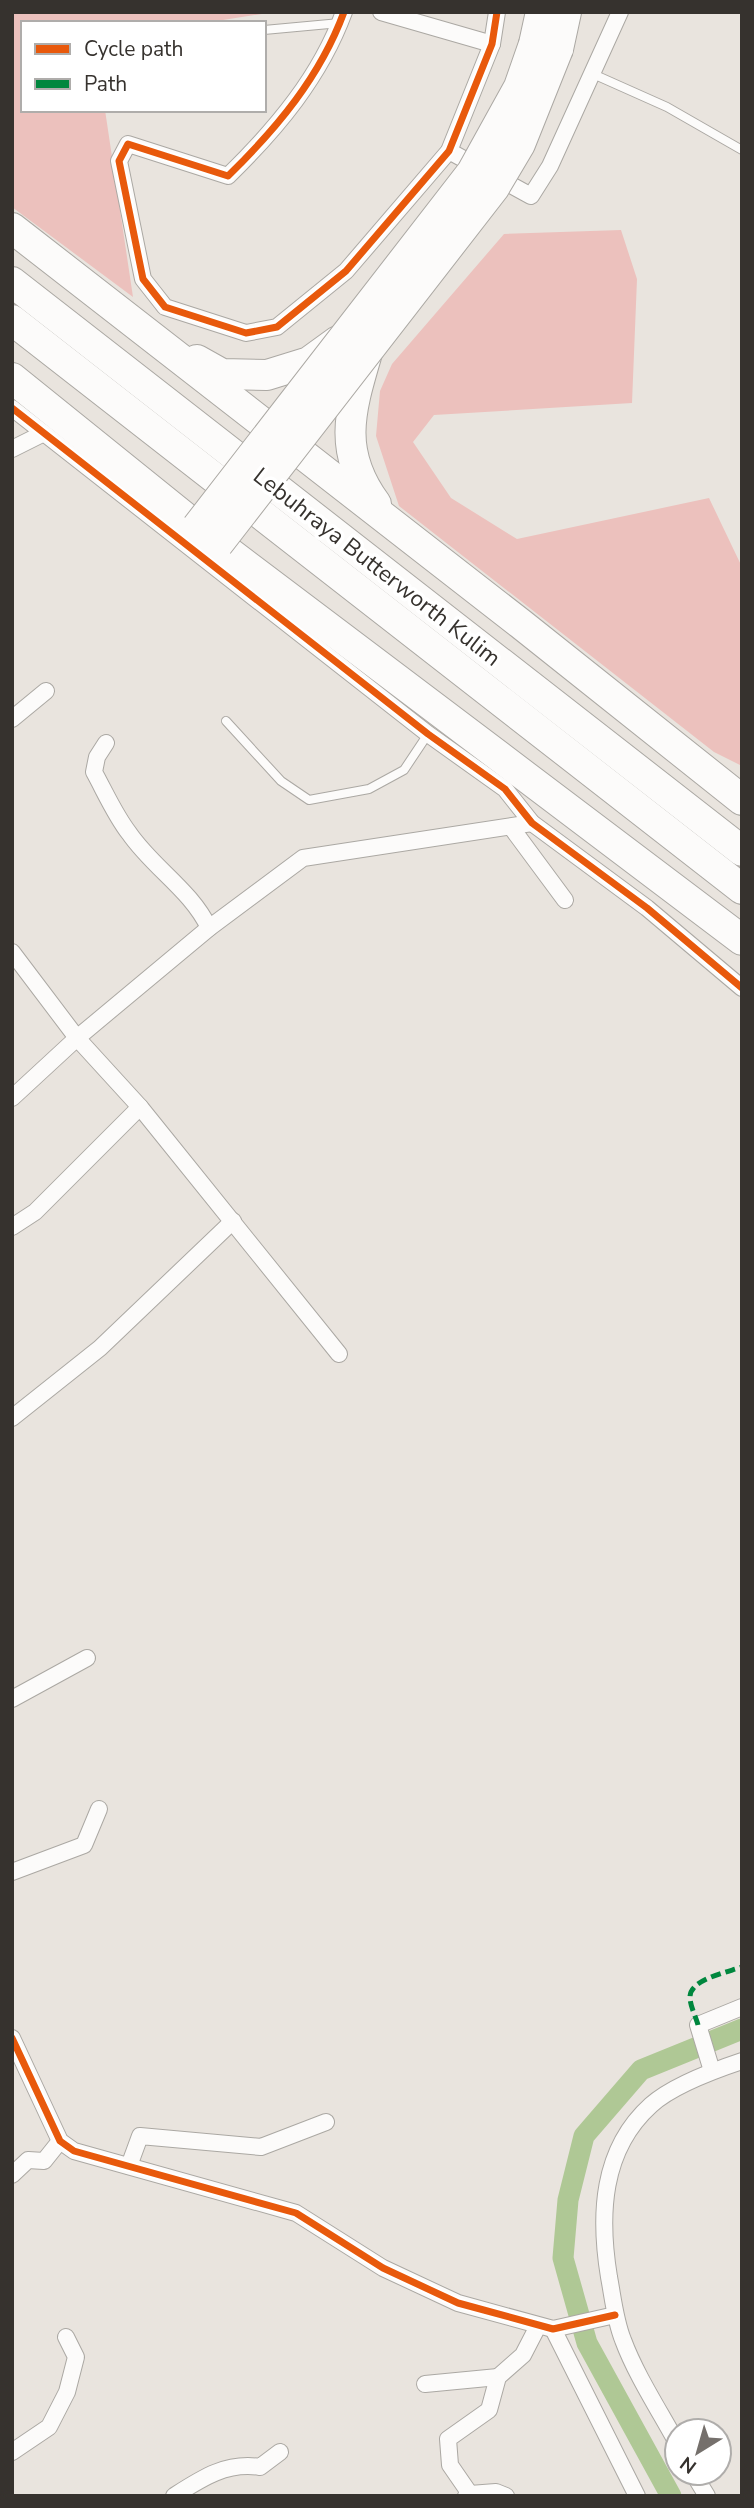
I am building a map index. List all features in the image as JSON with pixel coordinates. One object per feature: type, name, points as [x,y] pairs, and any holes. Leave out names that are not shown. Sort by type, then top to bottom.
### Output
[{"type":"highway","points":[[541,12],[546,47]]},
{"type":"highway","points":[[207,535],[356,344],[494,188],[520,144],[546,47],[566,12]]},
{"type":"highway","points":[[12,228],[742,800]]},
{"type":"highway","name":"Lebuhraya Butterworth Kulim","points":[[12,282],[742,851]]},
{"type":"highway","name":"Lebuhraya Butterworth Kulim","points":[[12,320],[742,889]]},
{"type":"highway","points":[[139,327],[222,374],[267,375],[356,344]]},
{"type":"highway","points":[[356,344],[349,442],[361,484],[388,520]]},
{"type":"highway","points":[[12,378],[207,535],[733,934]]},
{"type":"street","points":[[381,12],[492,44]]},
{"type":"street","points":[[342,18],[331,48],[277,127],[228,176],[128,144],[119,161],[143,279],[165,307],[246,333],[277,327],[346,271],[449,150],[492,44],[496,12]]},
{"type":"street","points":[[449,150],[531,196],[550,166],[620,12]]},
{"type":"street","points":[[12,408],[428,734],[505,789],[532,822],[647,908],[742,988]]},
{"type":"street","points":[[12,449],[44,433]]},
{"type":"street","points":[[12,719],[46,691]]},
{"type":"street","points":[[106,743],[97,757],[94,772],[129,833],[200,909],[209,929]]},
{"type":"street","points":[[12,1098],[78,1038],[209,929],[303,858],[532,822]]},
{"type":"street","points":[[511,827],[565,900]]},
{"type":"street","points":[[12,952],[78,1038],[140,1107],[339,1354]]},
{"type":"street","points":[[12,1227],[35,1212],[140,1107]]},
{"type":"street","points":[[12,1419],[100,1348],[233,1221]]},
{"type":"street","points":[[12,1699],[86,1658]]},
{"type":"street","points":[[12,1872],[84,1845],[99,1809]]},
{"type":"street","points":[[711,2065],[698,2025],[742,2007]]},
{"type":"street","points":[[12,2038],[60,2141],[74,2151],[296,2213],[383,2267],[445,2297],[545,2328],[608,2316]]},
{"type":"street","points":[[663,2417],[608,2316],[603,2237],[606,2185],[616,2152],[652,2104],[711,2065],[742,2061]]},
{"type":"street","points":[[129,2166],[140,2136],[261,2147],[326,2122]]},
{"type":"street","points":[[12,2175],[28,2160],[44,2161],[60,2141]]},
{"type":"street","points":[[506,2496],[496,2492],[468,2495],[450,2465],[448,2439],[489,2410],[498,2377],[523,2354],[545,2328]]},
{"type":"street","points":[[545,2328],[637,2496]]},
{"type":"street","points":[[12,2452],[49,2427],[67,2392],[76,2357],[66,2337]]},
{"type":"street","points":[[425,2384],[498,2377]]},
{"type":"street","points":[[174,2496],[209,2474],[242,2465],[260,2468],[280,2452]]},
{"type":"lane","points":[[266,30],[342,18]]},
{"type":"lane","points":[[593,74],[667,107],[742,150]]},
{"type":"lane","points":[[226,721],[281,781],[309,800],[369,789],[404,770],[428,734]]},
{"type":"shaded area","points":[[12,12],[274,12],[217,21],[21,21],[21,112],[105,112],[133,297],[12,207]]},
{"type":"shaded area","points":[[621,230],[637,279],[632,403],[434,415],[413,442],[451,498],[517,539],[709,498],[742,567],[742,766],[714,752],[399,506],[376,436],[380,391],[392,364],[504,234]]},
{"type":"waterway","points":[[671,2496],[587,2343],[563,2258],[568,2200],[584,2136],[641,2070],[742,2029]]},
{"type":"marked path","points":[[698,2025],[690,2000],[696,1985],[742,1967]]},
{"type":"cycle path","points":[[344,12],[310,80],[280,120],[228,176],[128,144],[119,161],[143,279],[165,307],[246,333],[277,327],[346,271],[449,151],[492,44],[497,12]]},
{"type":"cycle path","points":[[12,408],[428,734],[505,789],[532,823],[647,908],[742,988]]},
{"type":"cycle path","points":[[12,2038],[60,2141],[74,2151],[296,2213],[383,2268],[458,2303],[553,2329],[615,2315]]}]
